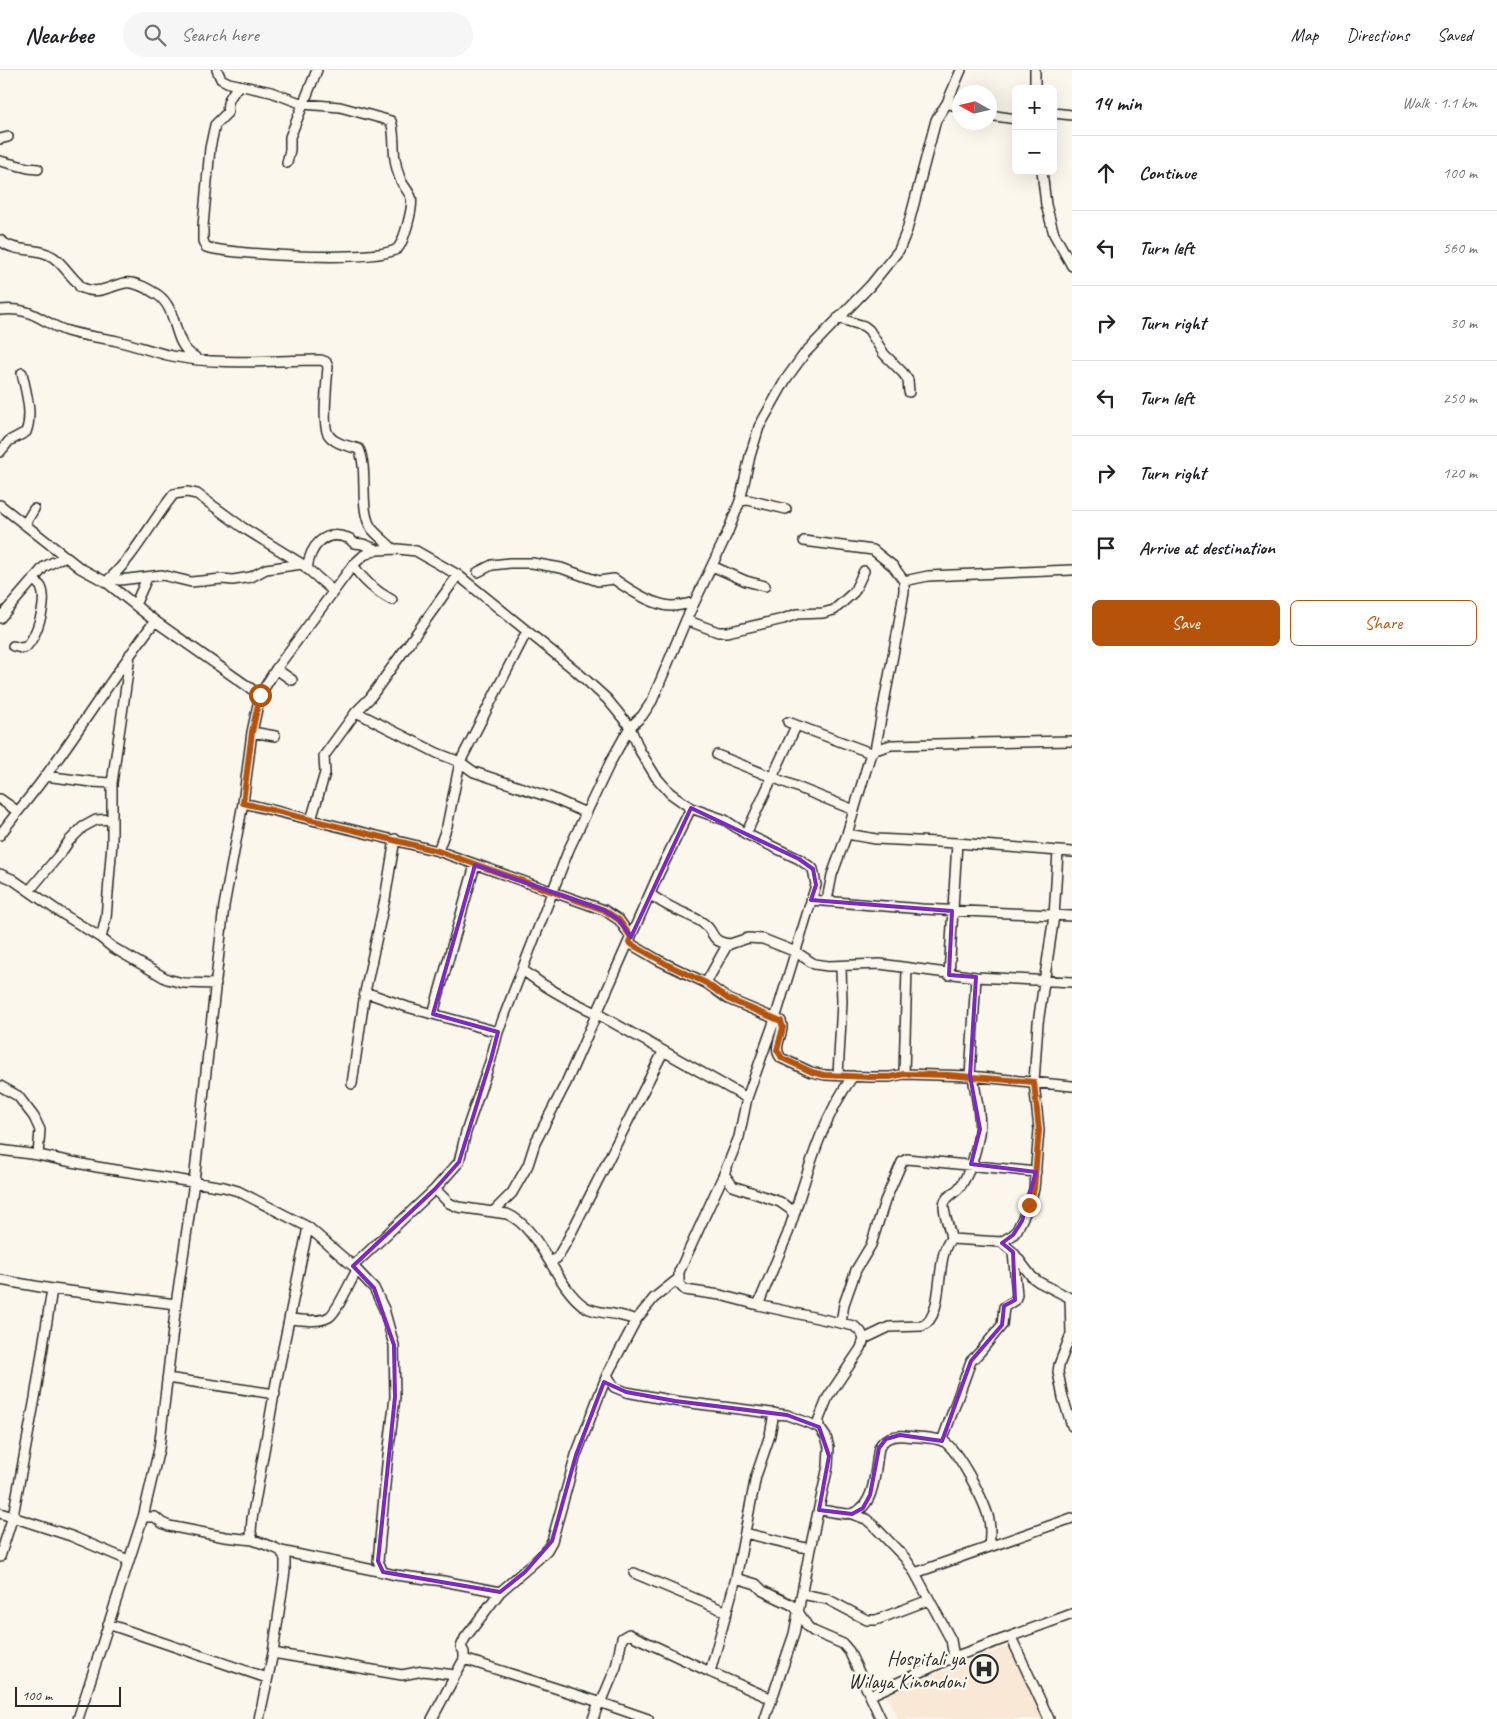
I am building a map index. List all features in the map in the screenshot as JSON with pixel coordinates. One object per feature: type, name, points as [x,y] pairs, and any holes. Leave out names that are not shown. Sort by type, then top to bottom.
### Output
[{"type":"street","points":[[217,70],[222,79],[229,83],[239,85],[271,92],[303,104],[340,107],[391,121],[398,173],[412,202],[404,234],[396,249],[373,255],[280,256],[206,248],[203,241],[203,226],[207,169],[213,133],[215,125],[228,112],[227,107],[230,96],[239,85]]},
{"type":"street","points":[[288,163],[290,137],[318,70]]},
{"type":"street","points":[[290,1319],[319,1319],[330,1316],[335,1310],[355,1268],[435,1189],[459,1162],[466,1132],[491,1059],[498,1032],[569,849],[611,761],[630,727],[642,716],[652,701],[686,620],[740,501],[750,456],[759,427],[786,379],[805,353],[870,286],[899,250],[907,230],[936,120],[947,104],[961,70]]},
{"type":"street","points":[[1035,85],[1036,70]]},
{"type":"street","points":[[947,104],[952,105]]},
{"type":"street","points":[[1057,113],[1072,115]]},
{"type":"street","points":[[997,116],[1012,119]]},
{"type":"street","points":[[0,161],[38,169]]},
{"type":"street","points":[[1042,175],[1046,204],[1054,234],[1072,266]]},
{"type":"street","points":[[0,240],[8,247],[40,252],[52,257],[84,289],[106,290],[130,283],[160,296],[166,304],[186,352],[202,360]]},
{"type":"street","points":[[0,310],[17,309],[25,311],[63,330],[126,343],[170,356],[239,362],[321,360],[326,362],[328,368],[325,414],[327,433],[332,439],[359,449],[362,458],[364,493],[369,522],[372,529],[392,548]]},
{"type":"street","points":[[838,318],[864,326],[869,330],[884,354],[908,380],[909,392]]},
{"type":"street","points":[[0,452],[9,441],[26,432],[29,423],[28,400],[22,373]]},
{"type":"street","points":[[108,580],[119,569],[174,494],[188,492],[197,494],[242,527],[305,566],[333,591]]},
{"type":"street","points":[[740,501],[748,500],[786,509]]},
{"type":"street","points":[[0,505],[80,568],[108,580],[135,606],[260,695]]},
{"type":"street","points":[[25,524],[34,508]]},
{"type":"street","points":[[305,566],[315,545],[328,538],[349,538],[355,543],[377,550]]},
{"type":"street","points":[[804,541],[873,550],[893,566],[904,581],[902,609],[873,752],[832,876],[827,900]]},
{"type":"street","points":[[78,1719],[143,1517],[159,1449],[176,1304],[194,1182],[224,906],[243,803],[252,732],[260,695],[276,669],[352,565],[364,556],[377,550],[392,548],[416,552],[458,575],[575,670],[607,699],[630,727],[640,750],[656,777],[670,793],[691,808],[725,820],[746,834],[799,859],[813,869],[816,885],[775,1019],[746,1098],[745,1113],[739,1137],[679,1272],[678,1279],[679,1284],[685,1290],[720,1295],[854,1326],[861,1332],[864,1339],[861,1348],[823,1408],[819,1419],[819,1427],[826,1437],[829,1447],[829,1456],[799,1613],[767,1718]]},
{"type":"street","points":[[0,618],[44,566],[65,556]]},
{"type":"street","points":[[478,572],[492,565],[510,563],[545,565],[561,568],[598,581],[614,579],[643,597],[670,606],[694,602]]},
{"type":"street","points":[[352,565],[370,586],[392,600]]},
{"type":"street","points":[[108,580],[147,578],[162,575],[191,582],[222,579],[233,580],[251,577],[266,568],[305,566]]},
{"type":"street","points":[[712,566],[746,581],[764,586]]},
{"type":"street","points":[[904,581],[928,576],[1072,570]]},
{"type":"street","points":[[686,620],[718,632],[727,632],[797,614],[823,613],[834,610],[854,592],[864,571]]},
{"type":"street","points":[[311,820],[325,773],[324,756],[356,712],[370,698],[458,575]]},
{"type":"street","points":[[135,606],[147,578]]},
{"type":"street","points":[[13,646],[26,647],[31,642],[38,624],[42,594],[40,587],[33,579]]},
{"type":"street","points":[[0,835],[45,776],[155,621]]},
{"type":"street","points":[[438,851],[447,826],[460,762],[527,631]]},
{"type":"street","points":[[101,938],[106,918],[112,843],[112,783],[130,654]]},
{"type":"street","points":[[276,669],[292,680]]},
{"type":"street","points":[[356,712],[460,762],[474,772],[552,798],[586,812]]},
{"type":"street","points":[[746,834],[772,777],[792,724],[873,752],[891,745],[1072,742]]},
{"type":"street","points":[[252,732],[275,736]]},
{"type":"street","points":[[716,755],[854,810]]},
{"type":"street","points":[[45,776],[112,783]]},
{"type":"street","points":[[0,799],[17,811]]},
{"type":"street","points":[[243,803],[438,851],[613,914],[619,920],[630,940],[670,966],[706,983],[728,999],[781,1021],[783,1028],[777,1050],[782,1058],[812,1072],[890,1077],[904,1074],[972,1076],[1072,1086]]},
{"type":"street","points":[[493,1212],[512,1193],[528,1165],[539,1135],[566,1083],[659,873],[691,808]]},
{"type":"street","points":[[29,891],[69,841],[83,827],[96,820],[112,819]]},
{"type":"street","points":[[847,834],[876,839],[1072,852]]},
{"type":"street","points":[[352,1084],[365,992],[385,899],[395,840]]},
{"type":"street","points":[[949,975],[957,843]]},
{"type":"street","points":[[951,1239],[1001,1242],[1013,1235],[1029,1205],[1036,1172],[1039,1130],[1034,1082],[1038,1023],[1054,916],[1058,852]]},
{"type":"street","points":[[433,1014],[475,865]]},
{"type":"street","points":[[0,874],[12,879],[112,947],[167,979],[183,983],[216,984]]},
{"type":"street","points":[[650,895],[703,923],[709,928],[717,941],[730,944]]},
{"type":"street","points":[[811,900],[952,911],[1072,916]]},
{"type":"street","points":[[706,983],[723,952],[730,944],[748,938],[763,939],[796,952],[814,964],[840,967],[880,964],[949,975],[1072,982]]},
{"type":"street","points":[[838,1075],[842,1002],[840,967]]},
{"type":"street","points":[[904,1074],[907,968]]},
{"type":"street","points":[[523,970],[540,983],[578,1005],[596,1013],[746,1098]]},
{"type":"street","points":[[951,1239],[944,1203],[959,1188],[971,1164],[980,1129],[972,1076],[976,977]]},
{"type":"street","points":[[365,992],[407,1007],[498,1032]]},
{"type":"street","points":[[551,1262],[557,1258],[567,1241],[663,1052]]},
{"type":"street","points":[[758,1305],[788,1233],[818,1140],[845,1087],[853,1076]]},
{"type":"street","points":[[0,1086],[18,1096],[37,1123],[40,1130],[38,1155]]},
{"type":"street","points":[[0,1150],[38,1155],[96,1167],[194,1182],[238,1191],[308,1227],[355,1268],[374,1288],[384,1309],[394,1346],[395,1397],[378,1561],[383,1572]]},
{"type":"street","points":[[841,1323],[844,1304],[852,1280],[871,1245],[885,1201],[902,1162],[907,1159],[1036,1172]]},
{"type":"street","points":[[724,1174],[732,1186],[780,1202],[790,1209],[794,1215]]},
{"type":"street","points":[[435,1189],[449,1203],[458,1207],[514,1217],[522,1224],[551,1262],[568,1289],[584,1306],[592,1311],[616,1314],[636,1320]]},
{"type":"street","points":[[253,1540],[251,1532],[252,1519],[308,1227]]},
{"type":"street","points":[[864,1339],[889,1327],[922,1326],[927,1324],[931,1318],[938,1295],[945,1250],[947,1243],[951,1239]]},
{"type":"street","points":[[1001,1242],[1013,1252],[1032,1277],[1071,1299],[1071,1334],[1058,1372],[1063,1398],[1072,1426]]},
{"type":"street","points":[[942,1441],[970,1361],[1002,1325],[1004,1307],[1015,1300],[1013,1252]]},
{"type":"street","points":[[432,1719],[464,1659],[464,1652],[461,1647],[465,1638],[500,1592],[525,1572],[547,1550],[554,1533],[576,1455],[607,1375],[636,1320],[654,1298],[678,1279]]},
{"type":"street","points":[[0,1280],[52,1289],[176,1304]]},
{"type":"street","points":[[0,1557],[13,1516],[35,1398],[52,1289]]},
{"type":"street","points":[[607,1375],[614,1387],[626,1392],[675,1401],[774,1412],[819,1427]]},
{"type":"street","points":[[167,1378],[275,1394]]},
{"type":"street","points":[[710,1672],[736,1578],[756,1476],[770,1435],[774,1412]]},
{"type":"street","points":[[852,1514],[863,1508],[870,1495],[881,1443],[886,1439],[900,1435],[942,1441],[949,1446],[963,1465],[988,1516],[991,1531],[989,1547]]},
{"type":"street","points":[[819,1510],[852,1514],[866,1519],[905,1558],[915,1572],[952,1640],[954,1657]]},
{"type":"street","points":[[0,1513],[71,1536],[128,1560]]},
{"type":"street","points":[[143,1517],[155,1517],[169,1526],[224,1537],[253,1540],[281,1551],[383,1572],[500,1592]]},
{"type":"street","points":[[915,1572],[1072,1518]]},
{"type":"street","points":[[745,1533],[810,1549]]},
{"type":"street","points":[[260,1719],[273,1653],[285,1571],[285,1559],[281,1551]]},
{"type":"street","points":[[634,1573],[727,1612]]},
{"type":"street","points":[[736,1578],[756,1584],[763,1591],[796,1607],[808,1627],[843,1644],[849,1651],[881,1719]]},
{"type":"street","points":[[802,1594],[827,1599],[867,1620],[876,1620],[929,1600]]},
{"type":"street","points":[[871,1695],[954,1657],[1072,1614]]},
{"type":"street","points":[[108,1624],[267,1678]]},
{"type":"street","points":[[593,1719],[616,1667],[622,1638],[626,1635],[634,1636],[772,1699]]},
{"type":"street","points":[[1011,1637],[1049,1719]]},
{"type":"street","points":[[273,1653],[402,1675],[423,1671],[455,1676]]},
{"type":"street","points":[[464,1659],[648,1719]]},
{"type":"highlighted area","points":[[691,808],[799,859],[813,869],[816,885],[811,900],[952,911],[949,975],[976,977],[970,1076],[980,1129],[971,1164],[1036,1172],[1022,1221],[1013,1235],[1002,1243],[1013,1252],[1015,1300],[1004,1306],[1002,1325],[971,1361],[942,1441],[900,1435],[886,1439],[879,1448],[870,1495],[863,1508],[852,1514],[819,1510],[829,1456],[819,1427],[787,1415],[675,1401],[626,1392],[604,1382],[576,1455],[552,1541],[525,1572],[500,1592],[383,1572],[378,1561],[395,1397],[394,1345],[374,1288],[353,1266],[435,1189],[459,1162],[491,1059],[498,1032],[433,1014],[475,865],[604,910],[619,920],[631,937]]},
{"type":"shaded area","name":"Hospitali ya Wilaya Kinondoni","points":[[1010,1645],[1042,1719],[898,1719],[885,1693]]},
{"type":"place","name":"Hospitali ya Wilaya Kinondoni","points":[[984,1669]]},
{"type":"route","points":[[260,695],[252,732],[243,803],[438,851],[613,914],[631,937],[629,943],[658,960],[706,983],[728,999],[781,1021],[783,1028],[779,1038],[778,1054],[782,1058],[812,1072],[824,1075],[870,1077],[890,1077],[904,1074],[948,1075],[1034,1082],[1039,1130],[1034,1189],[1029,1205]]}]
